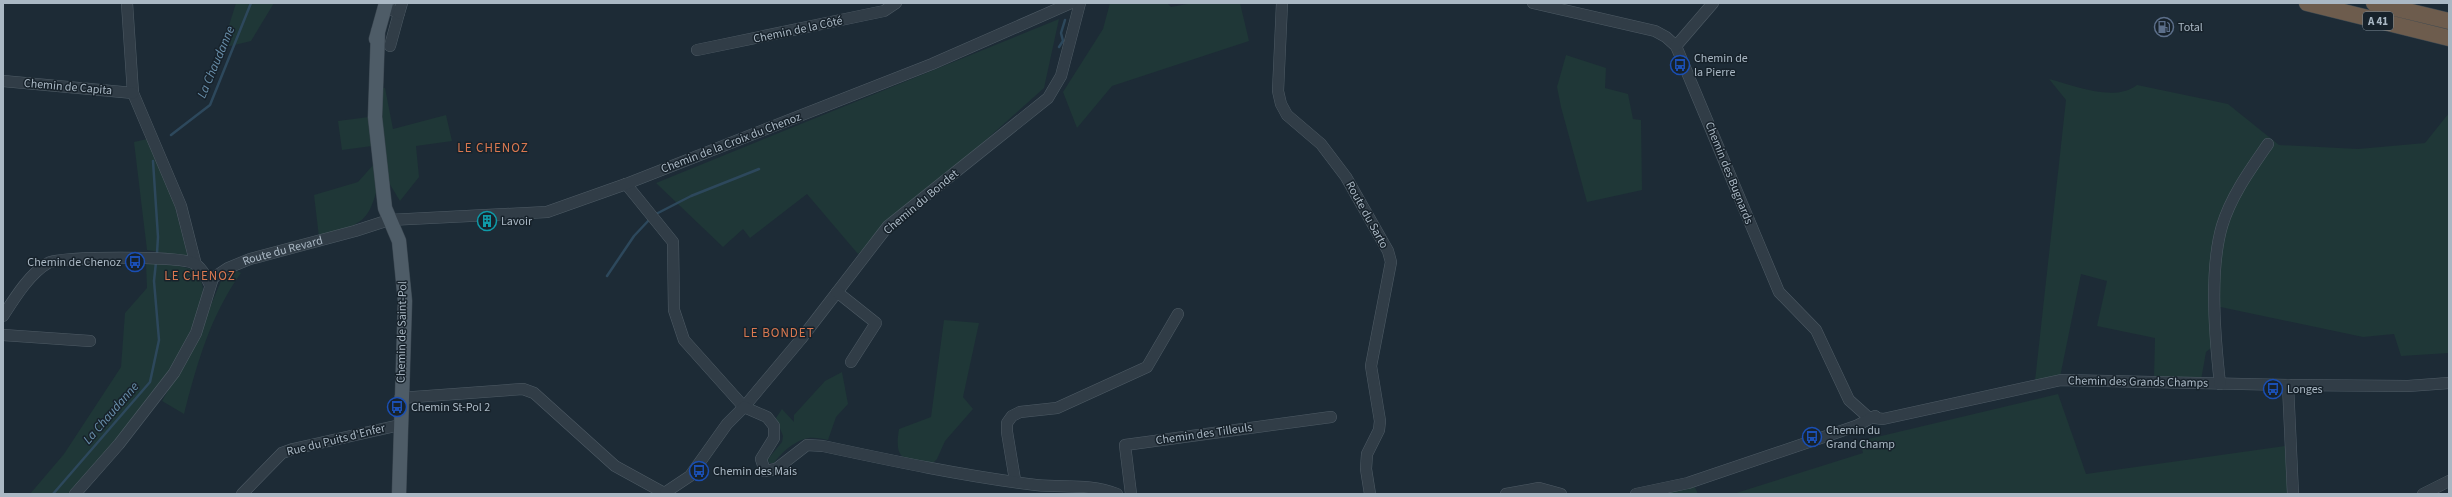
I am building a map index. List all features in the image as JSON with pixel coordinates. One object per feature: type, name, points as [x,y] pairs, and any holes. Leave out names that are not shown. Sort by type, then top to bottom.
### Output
[{"type":"highway","name":"A 41","points":[[2307,3],[2449,38]]},
{"type":"highway","name":"A 41","points":[[2374,3],[2449,21]]},
{"type":"main road","points":[[386,5],[372,56],[369,79],[371,101],[375,117],[385,208],[389,220]]},
{"type":"main road","name":"Chemin de Saint-Pol","points":[[389,220],[399,241],[404,301],[400,398],[399,494]]},
{"type":"street","points":[[75,494],[119,444],[174,373],[196,333],[211,281],[197,264],[181,206],[133,93],[127,3]]},
{"type":"street","name":"Chemin de la Côté","points":[[697,50],[884,11],[896,3]]},
{"type":"street","points":[[1072,3],[1078,3]]},
{"type":"street","name":"Chemin de la Croix du Chenoz","points":[[389,220],[547,212],[626,184],[932,64],[1062,6],[1072,3]]},
{"type":"street","name":"Chemin du Bondet","points":[[1072,3],[1074,20]]},
{"type":"street","name":"Chemin du Bondet","points":[[667,493],[690,476],[727,424],[744,407],[888,226],[1048,98],[1061,76],[1078,3]]},
{"type":"street","name":"Route du Sarto","points":[[1282,3],[1278,91],[1281,104],[1287,115],[1321,144],[1346,177],[1388,251],[1391,262],[1371,366],[1380,421],[1379,430],[1366,461],[1370,494]]},
{"type":"street","name":"Chemin des Bugnards","points":[[1533,3],[1655,31],[1666,37],[1676,46],[1779,292],[1816,330],[1844,393],[1854,404],[1872,417]]},
{"type":"street","points":[[1676,46],[1713,3]]},
{"type":"street","points":[[386,5],[401,8],[390,46]]},
{"type":"street","name":"Chemin de Capita","points":[[3,81],[133,93]]},
{"type":"street","points":[[2220,384],[2216,348],[2214,290],[2222,226],[2238,187],[2268,144]]},
{"type":"street","points":[[626,184],[673,242],[674,310],[684,340],[744,407],[766,417],[774,426],[774,438],[761,459],[765,471],[776,469],[807,445],[823,446],[920,467],[1015,480],[1036,485],[1079,485],[1117,494]]},
{"type":"street","name":"Route du Revard","points":[[211,281],[228,268],[250,259],[355,232],[389,220]]},
{"type":"street","points":[[3,316],[40,269],[55,261],[142,257],[197,264]]},
{"type":"street","points":[[837,292],[876,323],[851,362]]},
{"type":"street","points":[[1015,480],[1007,432],[1008,423],[1012,416],[1028,410],[1056,408],[1147,367],[1178,314]]},
{"type":"street","points":[[3,334],[90,341]]},
{"type":"street","name":"Chemin des Grands Champs","points":[[1872,417],[1886,419],[2061,380],[2220,384],[2408,386],[2449,383]]},
{"type":"street","points":[[2288,385],[2293,494]]},
{"type":"street","points":[[400,398],[523,389],[534,393],[615,466],[667,493]]},
{"type":"street","name":"Chemin des Tilleuls","points":[[1131,494],[1125,445],[1331,417]]},
{"type":"street","points":[[1636,494],[1688,483],[1856,426],[1872,417]]},
{"type":"street","name":"Rue du Puits d'Enfer","points":[[242,494],[282,453],[400,425]]},
{"type":"street","points":[[2423,494],[2449,481]]},
{"type":"street","points":[[1506,494],[1539,488],[1561,494]]},
{"type":"green space","points":[[236,3],[274,3],[251,41],[222,48]]},
{"type":"green space","points":[[1110,3],[1167,3],[1171,7],[1193,3],[1240,3],[1249,41],[1112,86],[1077,128],[1063,92],[1103,29]]},
{"type":"green space","points":[[1059,19],[1044,88],[858,254],[807,194],[750,238],[743,229],[723,247],[656,183]]},
{"type":"green space","points":[[1566,55],[1606,68],[1605,88],[1628,94],[1633,119],[1641,120],[1642,190],[1587,202],[1557,87]]},
{"type":"green space","points":[[2049,79],[2106,93],[2128,90],[2137,85],[2228,104],[2279,145],[2358,149],[2425,143],[2449,113],[2449,353],[2401,356],[2394,334],[2363,337],[2211,305],[2211,348],[2206,352],[2201,380],[2154,378],[2155,338],[2097,326],[2107,281],[2081,274],[2060,377],[2035,381],[2066,100]]},
{"type":"green space","points":[[377,88],[385,88],[393,129],[446,115],[452,141],[416,146],[419,177],[400,201],[386,178],[380,178],[372,205],[362,220],[346,228],[319,237],[314,195],[358,182],[382,155]]},
{"type":"green space","points":[[369,117],[372,146],[342,150],[338,121]]},
{"type":"green space","points":[[147,139],[170,188],[188,257],[147,250],[134,142]]},
{"type":"green space","points":[[167,263],[191,269],[200,280],[203,288],[202,299],[197,314],[173,364],[141,409],[68,494],[30,494],[64,454],[121,367],[125,313],[147,288],[146,264]]},
{"type":"green space","points":[[235,270],[241,273],[230,289],[213,323],[194,377],[184,414],[162,401],[194,345],[221,281]]},
{"type":"green space","points":[[944,320],[979,323],[963,397],[973,409],[945,441],[937,459],[930,466],[913,462],[902,456],[899,452],[898,439],[899,429],[931,417]]},
{"type":"green space","points":[[842,372],[848,404],[836,417],[828,440],[813,438],[804,439],[780,455],[774,463],[769,463],[768,459],[782,442],[783,436],[776,418],[782,409],[794,422],[794,415],[825,381]]},
{"type":"green space","points":[[2058,394],[2086,474],[2285,446],[2288,494],[1733,494],[1863,453],[1860,441]]},
{"type":"green space","points":[[1693,483],[1698,494],[1655,494]]},
{"type":"waterway","name":"La Chaudanne","points":[[171,135],[210,105],[251,3]]},
{"type":"waterway","points":[[1059,47],[1063,41],[1061,33],[1065,20]]},
{"type":"waterway","name":"La Chaudanne","points":[[153,161],[158,237],[157,253]]},
{"type":"waterway","points":[[656,214],[691,196],[759,169]]},
{"type":"waterway","points":[[607,276],[634,236],[649,220]]},
{"type":"waterway","name":"La Chaudanne","points":[[53,494],[150,382],[159,340],[154,281],[156,262]]},
{"type":"place","name":"Total","points":[[2164,27]]},
{"type":"place","name":"Chemin de la Pierre","points":[[1680,65]]},
{"type":"place","name":"Lavoir","points":[[487,221]]},
{"type":"place","name":"Chemin de Chenoz","points":[[135,262]]},
{"type":"place","name":"Longes","points":[[2273,389]]},
{"type":"place","name":"Chemin St-Pol 2","points":[[397,407]]},
{"type":"place","name":"Chemin du Grand Champ","points":[[1812,437]]},
{"type":"place","name":"Chemin des Mais","points":[[699,471]]},
{"type":"district","name":"LE CHENOZ","points":[[493,148]]},
{"type":"district","name":"LE CHENOZ","points":[[200,276]]},
{"type":"district","name":"LE BONDET","points":[[779,333]]}]
